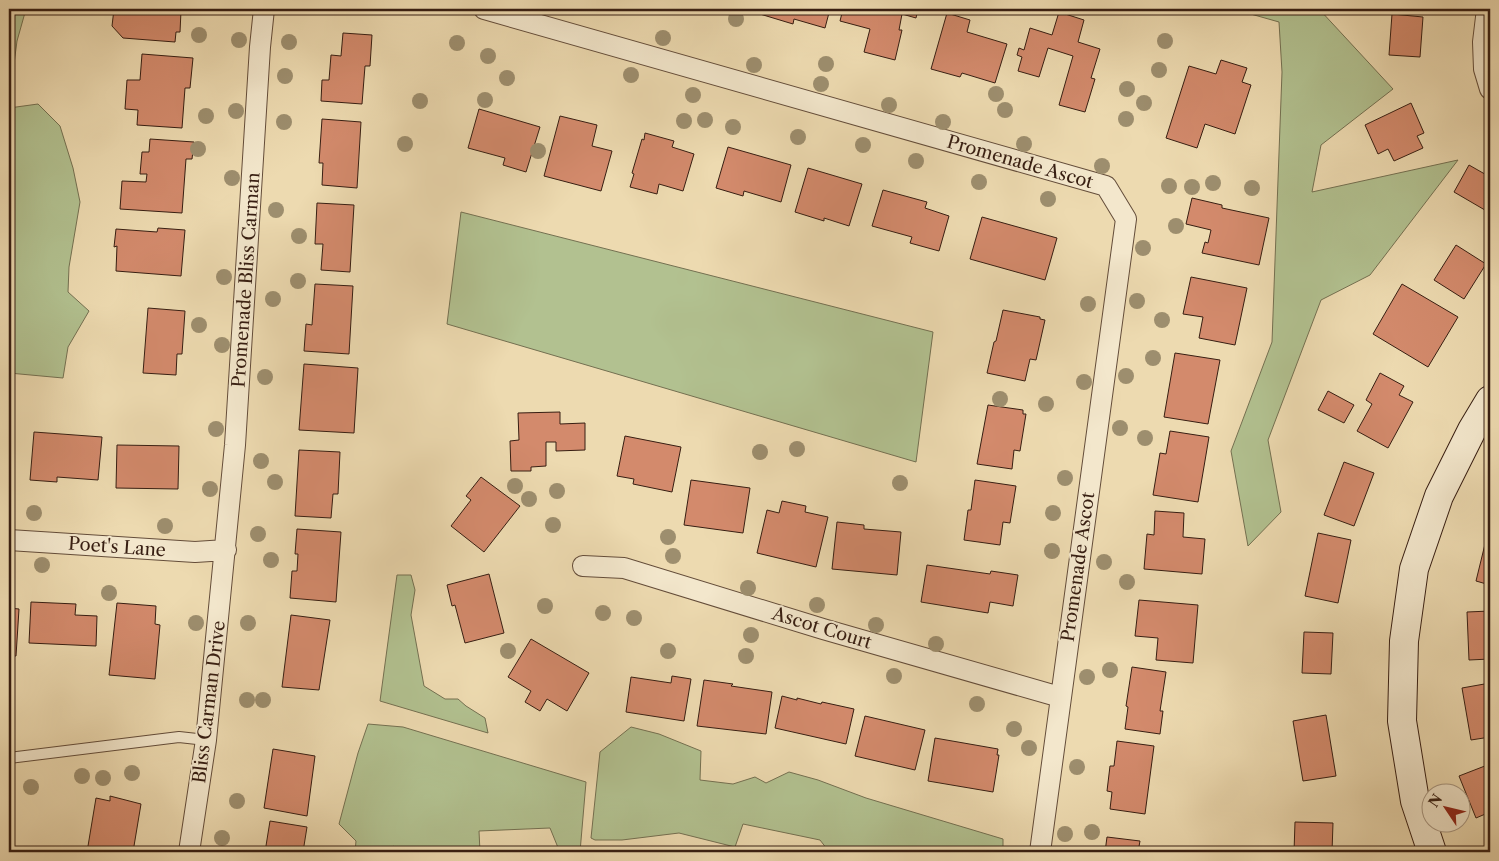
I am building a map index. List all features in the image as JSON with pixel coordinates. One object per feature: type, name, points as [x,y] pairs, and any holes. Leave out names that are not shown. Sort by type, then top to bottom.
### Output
[{"type":"street","name":"Promenade Bliss Carman","points":[[226,550],[235,446],[260,46],[264,9]]},
{"type":"street","name":"Promenade Ascot","points":[[484,9],[1106,186],[1126,219],[1040,852]]},
{"type":"street","points":[[1487,9],[1483,42],[1484,69],[1490,89]]},
{"type":"street","points":[[1432,852],[1415,800],[1402,721],[1404,641],[1414,569],[1439,496],[1472,430],[1490,400]]},
{"type":"street","name":"Poet's Lane","points":[[9,540],[195,552],[226,550]]},
{"type":"street","name":"Bliss Carman Drive","points":[[189,852],[206,740],[226,550]]},
{"type":"street","name":"Ascot Court","points":[[582,566],[624,568],[823,630],[1060,697]]},
{"type":"lane","points":[[9,758],[179,737],[206,740]]},
{"type":"green space","points":[[9,9],[26,9],[17,41],[9,102]]},
{"type":"green space","points":[[1233,9],[1319,9],[1393,89],[1321,145],[1312,192],[1458,160],[1370,275],[1321,300],[1268,440],[1281,512],[1248,546],[1231,451],[1272,342],[1282,72],[1279,22]]},
{"type":"green space","points":[[38,104],[60,126],[73,168],[80,202],[69,267],[68,292],[89,311],[68,347],[63,378],[9,373],[9,108]]},
{"type":"green space","points":[[461,212],[933,332],[916,462],[447,324]]},
{"type":"green space","points":[[397,575],[411,575],[415,590],[411,615],[424,686],[445,699],[458,699],[485,718],[488,733],[380,701]]},
{"type":"green space","points":[[368,724],[403,727],[586,782],[580,852],[564,852],[559,850],[550,828],[479,831],[480,852],[402,852],[393,846],[389,852],[355,852],[356,841],[339,824],[358,753]]},
{"type":"green space","points":[[631,727],[659,734],[701,751],[700,780],[733,784],[755,777],[766,783],[789,772],[818,780],[866,798],[1003,839],[1003,852],[844,852],[827,849],[820,840],[743,824],[735,847],[679,833],[622,840],[595,840],[591,838],[600,752]]},
{"type":"building","points":[[114,9],[193,9],[192,12],[181,11],[180,32],[176,32],[175,42],[123,38],[112,26]]},
{"type":"building","points":[[751,9],[830,9],[825,28],[794,19],[793,24],[750,11]]},
{"type":"building","points":[[843,9],[918,9],[916,18],[902,14],[899,30],[902,30],[895,60],[864,52],[870,29],[840,21]]},
{"type":"building","points":[[1059,12],[1084,20],[1078,42],[1100,49],[1091,78],[1095,79],[1085,112],[1059,105],[1073,56],[1048,48],[1039,77],[1018,71],[1022,57],[1017,55],[1019,48],[1024,50],[1030,28],[1052,35]]},
{"type":"building","points":[[947,13],[970,20],[967,32],[1007,44],[995,83],[962,73],[960,77],[931,69]]},
{"type":"building","points":[[1392,14],[1423,17],[1420,57],[1389,55]]},
{"type":"building","points":[[343,33],[372,35],[370,66],[365,66],[362,104],[321,101],[322,80],[329,80],[331,55],[341,56]]},
{"type":"building","points":[[142,54],[193,58],[190,88],[185,88],[182,128],[137,125],[138,110],[125,109],[127,80],[140,80]]},
{"type":"building","points":[[1221,60],[1247,68],[1242,82],[1251,85],[1235,134],[1205,124],[1197,148],[1166,138],[1189,66],[1216,74]]},
{"type":"building","points":[[1411,103],[1424,133],[1417,136],[1423,148],[1394,161],[1388,149],[1378,154],[1365,125]]},
{"type":"building","points":[[479,109],[540,127],[526,172],[503,165],[505,158],[468,148]]},
{"type":"building","points":[[560,116],[597,125],[592,146],[612,151],[601,191],[544,176]]},
{"type":"building","points":[[322,119],[361,122],[357,188],[322,185],[323,163],[319,163]]},
{"type":"building","points":[[645,133],[674,141],[672,147],[694,154],[683,191],[659,184],[657,194],[630,187],[634,174],[632,173]]},
{"type":"building","points":[[150,139],[194,142],[192,159],[186,159],[182,213],[120,209],[122,181],[146,182],[147,174],[140,174],[142,152],[149,152]]},
{"type":"building","points":[[728,147],[791,165],[781,202],[744,191],[743,196],[716,188]]},
{"type":"building","points":[[1469,165],[1490,177],[1490,213],[1454,192]]},
{"type":"building","points":[[808,168],[862,184],[849,226],[795,212]]},
{"type":"building","points":[[883,190],[927,202],[925,208],[949,216],[939,251],[910,243],[912,237],[872,226]]},
{"type":"building","points":[[1192,198],[1222,205],[1222,208],[1269,218],[1259,265],[1202,253],[1205,242],[1208,243],[1211,230],[1186,224]]},
{"type":"building","points":[[317,203],[354,205],[350,272],[321,270],[323,244],[315,244]]},
{"type":"building","points":[[982,217],[1057,238],[1045,280],[970,259]]},
{"type":"building","points":[[158,228],[185,230],[181,276],[116,271],[117,246],[114,247],[116,229],[157,232]]},
{"type":"building","points":[[1456,245],[1486,264],[1464,299],[1434,280]]},
{"type":"building","points":[[1191,277],[1247,288],[1235,345],[1199,338],[1203,317],[1183,314]]},
{"type":"building","points":[[315,284],[353,286],[349,354],[304,351],[306,324],[312,325]]},
{"type":"building","points":[[1402,284],[1458,317],[1428,367],[1373,334]]},
{"type":"building","points":[[148,308],[185,311],[182,354],[177,354],[176,375],[143,373]]},
{"type":"building","points":[[1003,310],[1040,317],[1040,319],[1045,320],[1036,360],[1030,359],[1025,381],[987,373]]},
{"type":"building","points":[[1175,353],[1220,360],[1208,424],[1164,417]]},
{"type":"building","points":[[304,364],[358,368],[354,433],[299,430]]},
{"type":"building","points":[[1380,373],[1404,386],[1399,395],[1413,402],[1388,448],[1357,431],[1372,404],[1366,400]]},
{"type":"building","points":[[1328,391],[1354,405],[1344,423],[1318,410]]},
{"type":"building","points":[[988,405],[1023,410],[1023,414],[1026,414],[1020,451],[1014,450],[1012,469],[977,464]]},
{"type":"building","points":[[560,412],[560,424],[585,423],[585,450],[556,451],[556,442],[546,442],[546,466],[531,467],[531,471],[511,471],[510,441],[519,440],[518,413]]},
{"type":"building","points":[[1170,431],[1209,437],[1198,502],[1153,495],[1160,453],[1166,454]]},
{"type":"building","points":[[34,432],[102,437],[98,480],[57,477],[57,482],[30,480]]},
{"type":"building","points":[[625,436],[681,447],[672,492],[633,484],[634,479],[617,476]]},
{"type":"building","points":[[117,445],[179,446],[178,489],[116,488]]},
{"type":"building","points":[[299,450],[340,452],[338,494],[333,494],[331,518],[295,516]]},
{"type":"building","points":[[1344,462],[1374,473],[1354,526],[1324,515]]},
{"type":"building","points":[[481,477],[520,506],[484,552],[451,526],[471,500],[466,496]]},
{"type":"building","points":[[691,480],[750,488],[743,533],[684,525]]},
{"type":"building","points":[[975,480],[1016,486],[1010,523],[1003,522],[1000,545],[964,540]]},
{"type":"building","points":[[782,501],[806,506],[805,512],[828,517],[816,567],[757,553],[767,510],[779,513]]},
{"type":"building","points":[[1155,511],[1184,513],[1183,537],[1205,539],[1202,574],[1144,569],[1147,534],[1154,535]]},
{"type":"building","points":[[837,522],[864,525],[864,529],[901,532],[897,575],[832,569]]},
{"type":"building","points":[[297,529],[341,532],[336,602],[290,598],[292,571],[297,571],[298,554],[295,554]]},
{"type":"building","points":[[1318,533],[1351,540],[1338,603],[1305,596]]},
{"type":"building","points":[[1486,540],[1490,541],[1490,585],[1476,581]]},
{"type":"building","points":[[927,565],[990,574],[991,571],[1018,575],[1013,606],[990,602],[988,613],[921,602]]},
{"type":"building","points":[[489,574],[504,633],[465,643],[455,605],[452,606],[447,585]]},
{"type":"building","points":[[1139,600],[1198,605],[1193,663],[1156,660],[1158,638],[1135,636]]},
{"type":"building","points":[[31,602],[76,604],[75,615],[97,616],[96,646],[29,643]]},
{"type":"building","points":[[117,603],[156,606],[155,624],[160,625],[155,679],[109,675]]},
{"type":"building","points":[[9,608],[19,609],[16,656],[9,656]]},
{"type":"building","points":[[1490,611],[1490,659],[1469,660],[1467,612]]},
{"type":"building","points":[[291,615],[330,620],[319,690],[282,687]]},
{"type":"building","points":[[1304,632],[1333,633],[1331,674],[1302,673]]},
{"type":"building","points":[[531,639],[589,673],[567,711],[547,699],[540,711],[525,702],[531,691],[508,677]]},
{"type":"building","points":[[1132,667],[1166,672],[1160,711],[1163,711],[1160,734],[1125,729],[1128,707],[1126,706]]},
{"type":"building","points":[[672,676],[691,679],[684,721],[626,712],[631,677],[671,683]]},
{"type":"building","points":[[704,680],[772,692],[766,734],[697,726]]},
{"type":"building","points":[[1490,683],[1490,737],[1471,740],[1462,688]]},
{"type":"building","points":[[782,696],[854,709],[846,744],[775,728]]},
{"type":"building","points":[[1326,715],[1336,776],[1303,781],[1293,721]]},
{"type":"building","points":[[865,716],[925,730],[915,770],[855,756]]},
{"type":"building","points":[[935,738],[998,749],[997,755],[999,755],[993,792],[928,781]]},
{"type":"building","points":[[1117,741],[1154,746],[1145,814],[1110,809],[1112,792],[1107,791],[1110,766],[1114,766]]},
{"type":"building","points":[[273,749],[315,756],[307,816],[264,808]]},
{"type":"building","points":[[1490,764],[1490,812],[1476,818],[1472,808],[1472,784],[1462,784],[1459,776]]},
{"type":"building","points":[[110,796],[141,804],[133,852],[87,852],[96,798],[110,801]]},
{"type":"building","points":[[270,821],[307,827],[303,852],[265,852]]},
{"type":"building","points":[[1295,822],[1333,823],[1332,852],[1294,852]]},
{"type":"building","points":[[1107,837],[1140,841],[1138,852],[1105,852]]}]
